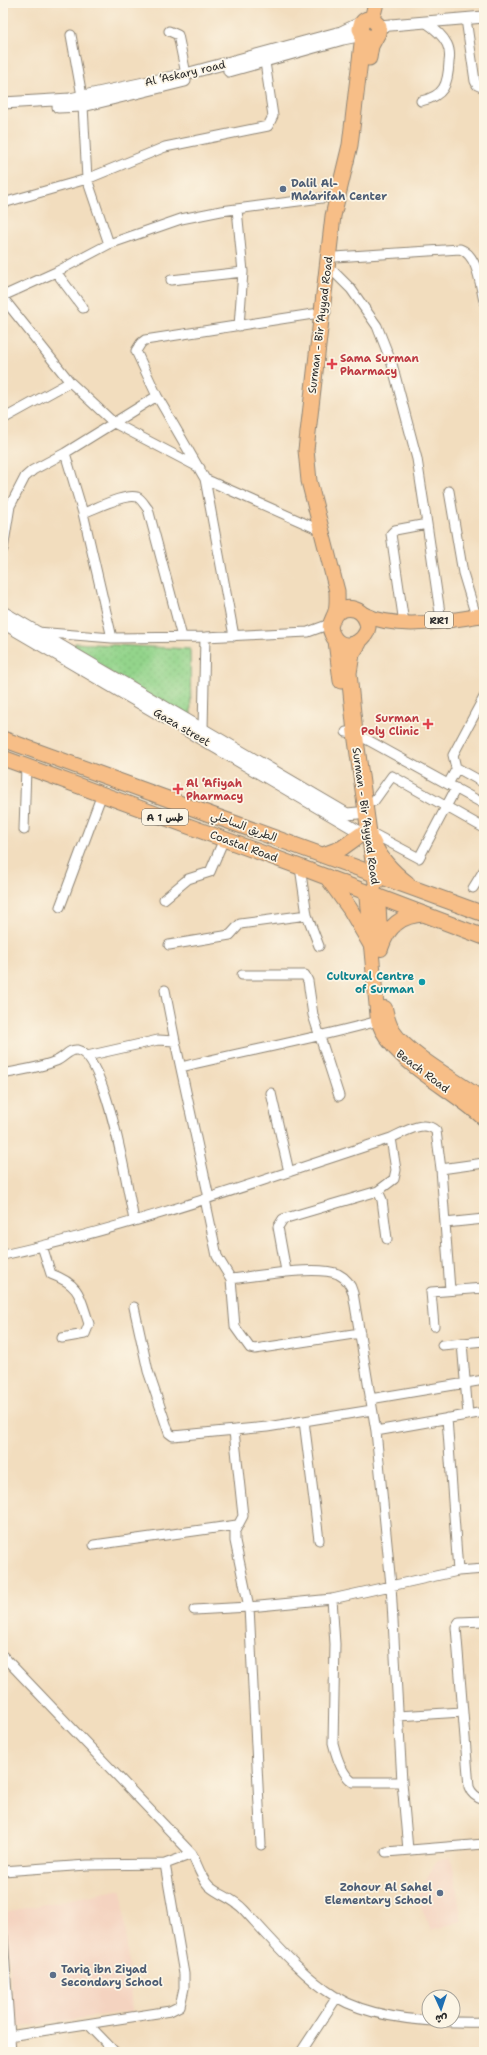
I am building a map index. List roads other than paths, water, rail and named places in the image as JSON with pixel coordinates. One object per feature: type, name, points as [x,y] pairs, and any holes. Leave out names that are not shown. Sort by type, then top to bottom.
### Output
[{"type":"highway","name":"Surman - Bir ‘Ayyad Road","points":[[358,612],[347,600],[343,590],[312,463],[312,442],[337,196],[350,145],[376,3]]},
{"type":"highway","name":"Surman - Bir ‘Ayyad Road","points":[[371,28],[371,46],[357,147],[344,195],[334,272],[325,312],[306,450],[309,481],[336,591],[334,629],[350,732],[372,894]]},
{"type":"highway","points":[[344,609],[358,612],[368,627],[361,641],[345,645],[334,629],[344,609]]},
{"type":"highway","name":"Surman - Bir ‘Ayyad Road","points":[[361,641],[352,654],[349,666],[350,732],[358,813],[363,832]]},
{"type":"highway","name":"الطريق الساحلي","points":[[3,739],[484,914]]},
{"type":"highway","name":"Coastal Road","points":[[3,758],[327,877],[484,937]]},
{"type":"highway","points":[[323,855],[342,848],[363,832],[387,864],[413,887]]},
{"type":"highway","points":[[327,877],[376,946],[397,922],[413,915],[426,914]]},
{"type":"main road","points":[[358,612],[378,620],[398,623]]},
{"type":"main road","name":"RR1","points":[[398,623],[480,616]]},
{"type":"main road","points":[[361,641],[398,623]]},
{"type":"main road","name":"Beach Road","points":[[372,894],[376,946],[378,1021],[387,1040],[408,1062],[470,1105],[484,1119]]},
{"type":"main road","name":"Beach Road","points":[[376,946],[384,1001],[388,1020],[393,1030],[415,1053],[476,1095],[484,1103]]},
{"type":"street","points":[[371,28],[484,17]]},
{"type":"street","points":[[466,19],[475,81],[477,85],[484,88]]},
{"type":"street","points":[[421,102],[436,96],[442,91],[449,73],[450,52],[447,44],[435,29],[425,22]]},
{"type":"street","name":"Al ‘Askary road","points":[[3,110],[82,101],[265,62],[343,39],[371,28]]},
{"type":"street","name":"Al ‘Askary road","points":[[3,103],[70,99],[82,101],[341,32],[371,28]]},
{"type":"street","points":[[169,31],[178,35],[186,74]]},
{"type":"street","points":[[70,35],[82,101],[88,179],[109,244]]},
{"type":"street","points":[[3,203],[88,179],[165,147],[268,126],[273,116],[265,62]]},
{"type":"street","points":[[200,468],[114,423],[70,382],[3,297],[56,272],[109,244],[182,219],[237,209],[337,196]]},
{"type":"street","points":[[237,209],[243,272],[239,326]]},
{"type":"street","points":[[335,257],[460,249],[466,251],[473,261],[484,301]]},
{"type":"street","points":[[56,272],[83,308]]},
{"type":"street","points":[[171,280],[243,272]]},
{"type":"street","points":[[334,272],[350,289],[377,326],[392,364],[417,459],[441,620]]},
{"type":"street","points":[[234,636],[206,478],[157,396],[137,356],[136,351],[145,340],[325,312]]},
{"type":"street","points":[[3,419],[70,382]]},
{"type":"street","points":[[3,549],[10,506],[25,478],[33,470],[65,453],[157,396]]},
{"type":"street","points":[[65,453],[83,513],[112,638]]},
{"type":"street","points":[[206,478],[322,531]]},
{"type":"street","points":[[449,491],[463,573],[480,616]]},
{"type":"street","points":[[83,513],[128,496],[138,498],[142,501],[148,509],[182,637]]},
{"type":"street","points":[[398,623],[391,534],[394,530],[427,524]]},
{"type":"street","name":"Gaza street","points":[[3,612],[347,814],[358,813]]},
{"type":"street","name":"Gaza street","points":[[3,623],[363,832]]},
{"type":"street","points":[[308,632],[334,629]]},
{"type":"street","points":[[27,637],[37,632],[112,638],[234,636],[334,629]]},
{"type":"street","points":[[202,729],[205,637]]},
{"type":"street","points":[[363,832],[419,858],[446,806],[456,768],[453,755],[484,697]]},
{"type":"street","points":[[350,732],[484,804]]},
{"type":"street","points":[[24,830],[26,767]]},
{"type":"street","points":[[456,768],[484,783]]},
{"type":"street","points":[[374,801],[392,776],[484,828]]},
{"type":"street","points":[[60,907],[102,794]]},
{"type":"street","points":[[164,899],[188,879],[210,872],[224,839]]},
{"type":"street","points":[[300,867],[307,915],[319,946]]},
{"type":"street","points":[[473,888],[484,870]]},
{"type":"street","points":[[169,945],[230,935],[240,924],[307,915]]},
{"type":"street","points":[[242,976],[305,975],[312,1016],[339,1096]]},
{"type":"street","points":[[165,990],[217,1256],[231,1279],[235,1327],[250,1348],[255,1349],[360,1333]]},
{"type":"street","points":[[181,1067],[240,1052],[320,1038],[378,1021]]},
{"type":"street","points":[[87,1056],[158,1040],[175,1040]]},
{"type":"street","points":[[3,1074],[58,1061],[73,1050],[79,1050],[87,1056],[99,1076],[107,1096],[121,1154],[134,1220]]},
{"type":"street","points":[[271,1093],[289,1172]]},
{"type":"street","points":[[3,1255],[42,1246],[207,1199],[391,1138],[417,1127],[433,1128],[436,1131],[441,1169],[450,1290]]},
{"type":"street","points":[[286,1271],[278,1227],[280,1222],[378,1191],[395,1177],[391,1138]]},
{"type":"street","points":[[441,1169],[484,1163]]},
{"type":"street","points":[[378,1191],[382,1200],[387,1239]]},
{"type":"street","points":[[445,1223],[484,1219]]},
{"type":"street","points":[[42,1246],[51,1274],[67,1280],[74,1287],[89,1324],[85,1334],[62,1338]]},
{"type":"street","points":[[231,1279],[286,1271],[330,1272],[342,1276],[351,1286],[376,1431],[391,1585],[402,1782],[408,1850]]},
{"type":"street","points":[[434,1326],[430,1293],[484,1288]]},
{"type":"street","points":[[134,1307],[152,1387],[171,1435],[234,1431],[372,1410]]},
{"type":"street","points":[[442,1345],[484,1341]]},
{"type":"street","points":[[462,1343],[468,1415]]},
{"type":"street","points":[[370,1399],[484,1380]]},
{"type":"street","points":[[376,1431],[484,1412]]},
{"type":"street","points":[[447,1418],[458,1571]]},
{"type":"street","points":[[304,1421],[320,1540]]},
{"type":"street","points":[[234,1431],[243,1516],[237,1525],[235,1541],[249,1607],[261,1845]]},
{"type":"street","points":[[94,1545],[237,1525]]},
{"type":"street","points":[[194,1610],[249,1607],[332,1599],[458,1571],[484,1569]]},
{"type":"street","points":[[332,1599],[335,1644],[333,1743],[336,1753],[348,1778],[353,1782],[402,1782]]},
{"type":"street","points":[[484,1621],[459,1622],[456,1627],[469,1787],[471,1793],[477,1798],[484,1800]]},
{"type":"street","points":[[3,1656],[192,1854],[209,1886],[235,1901],[317,1983],[337,1998],[366,2009],[423,2022],[484,2022]]},
{"type":"street","points":[[398,1716],[462,1712]]},
{"type":"street","points":[[386,1852],[484,1844]]},
{"type":"street","points":[[3,1871],[87,1865],[165,1864],[192,1854]]},
{"type":"street","points":[[10,2036],[170,2011],[180,2006],[184,1988],[184,1974],[165,1864]]},
{"type":"street","points":[[3,1936],[4,1983],[11,2052]]},
{"type":"street","points":[[301,2052],[337,1998]]},
{"type":"street","points":[[88,2024],[115,2052]]},
{"type":"place","name":"Dalil Al- Ma’arifah Center","points":[[283,189]]},
{"type":"place","name":"Sama Surman Pharmacy","points":[[332,364]]},
{"type":"place","name":"Surman Poly Clinic","points":[[428,724]]},
{"type":"place","name":"Al ‘Afiyah Pharmacy","points":[[178,789]]},
{"type":"place","name":"Cultural Centre of Surman","points":[[422,982]]},
{"type":"place","name":"Zohour Al Sahel Elementary School","points":[[440,1893]]},
{"type":"place","name":"Tariq ibn Ziyad Secondary School","points":[[53,1975]]}]
